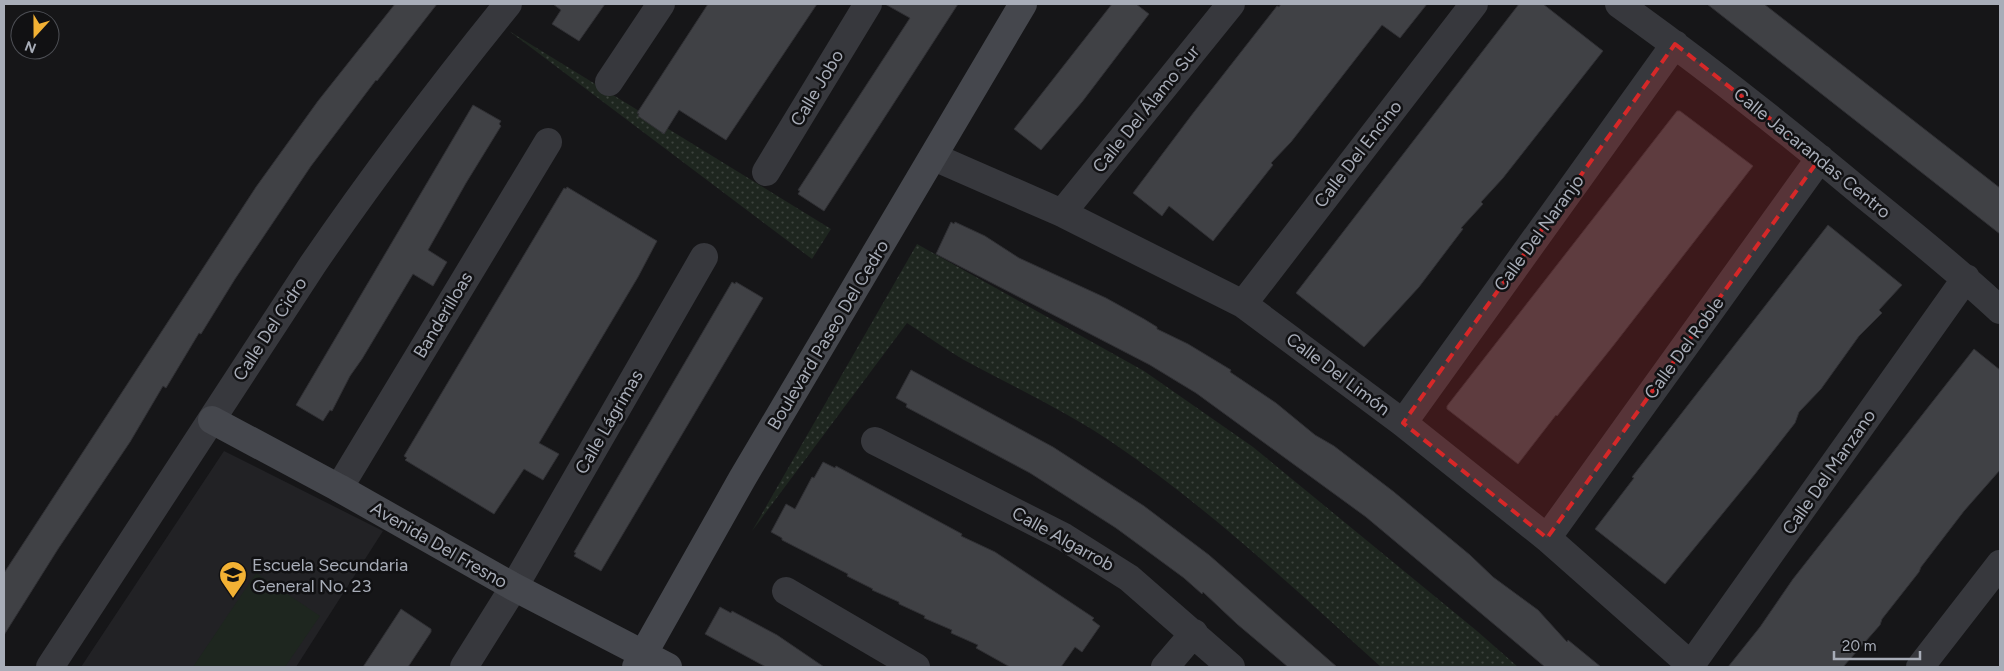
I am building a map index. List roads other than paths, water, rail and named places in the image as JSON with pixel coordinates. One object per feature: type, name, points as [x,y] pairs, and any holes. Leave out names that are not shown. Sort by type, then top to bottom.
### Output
[{"type":"street","name":"Calle Del Cidro","points":[[50,667],[352,207],[463,60],[508,4]]},
{"type":"street","points":[[609,82],[661,4]]},
{"type":"street","name":"Calle Jobo","points":[[766,172],[868,4]]},
{"type":"street","name":"Boulevard Paseo Del Cedro","points":[[640,661],[748,471],[1023,4]]},
{"type":"street","name":"Calle Del Álamo Sur","points":[[1062,213],[1230,4]]},
{"type":"street","name":"Calle Del Encino","points":[[1243,304],[1474,4]]},
{"type":"street","name":"Calle Jacarandas Centro","points":[[1619,4],[1675,44],[1820,158],[1966,278],[2000,310]]},
{"type":"street","name":"Calle Del Naranjo","points":[[1403,423],[1675,44]]},
{"type":"street","name":"Banderilloas","points":[[339,488],[548,142]]},
{"type":"street","name":"Calle Del Limón","points":[[934,157],[1062,213],[1243,304],[1403,423],[1547,538],[1692,666]]},
{"type":"street","name":"Calle Del Roble","points":[[1547,538],[1820,158]]},
{"type":"street","name":"Calle Lágrimas","points":[[464,667],[514,587],[704,257]]},
{"type":"street","name":"Calle Del Manzano","points":[[1692,666],[1966,278]]},
{"type":"street","name":"Avenida Del Fresno","points":[[212,420],[339,488],[640,661],[668,667]]},
{"type":"street","name":"Calle Algarrob","points":[[875,441],[1064,537],[1129,578],[1231,667]]},
{"type":"street","points":[[1920,667],[2000,564]]},
{"type":"street","points":[[786,592],[916,667]]},
{"type":"street","points":[[1165,667],[1194,633]]},
{"type":"place","name":"Escuela Secundaria General No. 23","points":[[233,599]]}]
